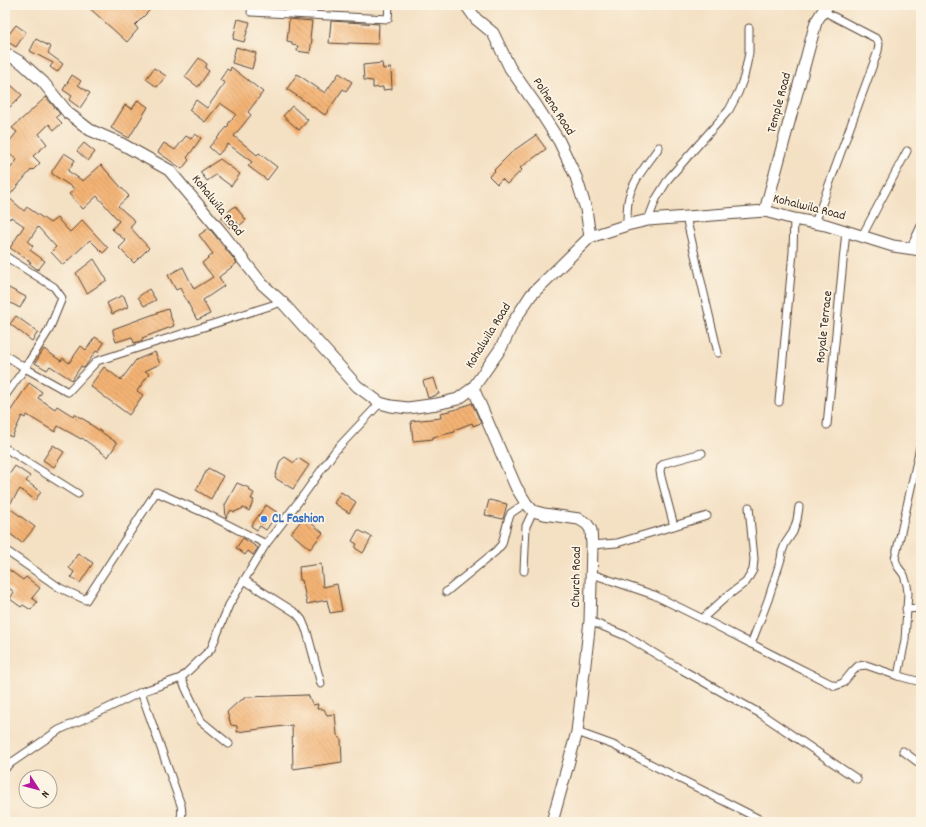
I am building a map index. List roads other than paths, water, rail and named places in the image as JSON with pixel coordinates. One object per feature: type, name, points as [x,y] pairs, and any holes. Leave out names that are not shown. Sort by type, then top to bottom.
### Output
[{"type":"street","points":[[251,12],[388,19],[389,5]]},
{"type":"street","name":"Polhena Road","points":[[466,5],[476,19],[493,32],[510,68],[560,141],[576,177],[586,209],[590,237]]},
{"type":"street","points":[[815,223],[878,51],[879,44],[877,39],[826,8]]},
{"type":"street","name":"Temple Road","points":[[765,211],[812,35],[816,22],[826,8]]},
{"type":"street","points":[[648,220],[656,199],[669,178],[728,110],[738,93],[744,77],[749,52],[749,28]]},
{"type":"street","name":"Kohalwila Road","points":[[5,52],[22,63],[42,82],[68,113],[90,130],[122,144],[169,170],[222,232],[262,284],[282,302],[357,386],[380,403],[391,406],[408,408],[437,404],[458,399],[473,388],[501,348],[514,321],[531,295],[590,237],[627,225],[648,220],[765,211],[794,220],[826,225],[893,246],[916,250]]},
{"type":"street","points":[[627,225],[630,192],[635,182],[660,147]]},
{"type":"street","points":[[862,236],[907,151]]},
{"type":"street","points":[[686,217],[718,353]]},
{"type":"street","points":[[779,402],[793,252],[794,220]]},
{"type":"street","points":[[916,250],[921,226]]},
{"type":"street","name":"Royale Terrace","points":[[827,425],[846,231]]},
{"type":"street","points":[[5,256],[54,287],[62,298],[49,330],[5,396]]},
{"type":"street","points":[[5,355],[68,392],[97,361],[282,302]]},
{"type":"street","points":[[473,388],[516,487],[530,507],[526,526],[524,571]]},
{"type":"street","points":[[5,769],[8,765],[59,730],[141,692],[181,678],[211,649],[229,605],[266,544],[335,451],[380,403]]},
{"type":"street","points":[[898,676],[905,640],[908,593],[904,575],[898,567],[895,559],[921,443]]},
{"type":"street","points":[[5,448],[78,494]]},
{"type":"street","points":[[674,526],[661,477],[661,466],[665,463],[702,453]]},
{"type":"street","points":[[5,550],[60,588],[86,600],[156,492],[207,514],[266,544]]},
{"type":"street","points":[[446,592],[496,551],[502,544],[511,513],[530,507]]},
{"type":"street","name":"Church Road","points":[[530,507],[544,514],[579,519],[587,524],[591,530],[592,544],[590,621],[577,732],[552,822]]},
{"type":"street","points":[[702,619],[726,597],[746,582],[752,570],[754,559],[749,507]]},
{"type":"street","points":[[751,644],[768,600],[785,544],[793,532],[799,507]]},
{"type":"street","points":[[592,544],[617,543],[707,516]]},
{"type":"street","points":[[592,574],[654,595],[835,686],[843,683],[858,666],[866,665],[921,682]]},
{"type":"street","points":[[244,580],[296,613],[302,620],[307,632],[321,684]]},
{"type":"street","points":[[906,609],[921,608]]},
{"type":"street","points":[[590,621],[626,636],[677,667],[761,714],[857,779]]},
{"type":"street","points":[[181,678],[201,721],[229,744]]},
{"type":"street","points":[[141,692],[181,805],[182,813],[178,822]]},
{"type":"street","points":[[577,732],[613,745],[763,822]]},
{"type":"street","points":[[903,751],[919,763],[921,760]]},
{"type":"place","name":"CL Fashion","points":[[264,519]]}]
